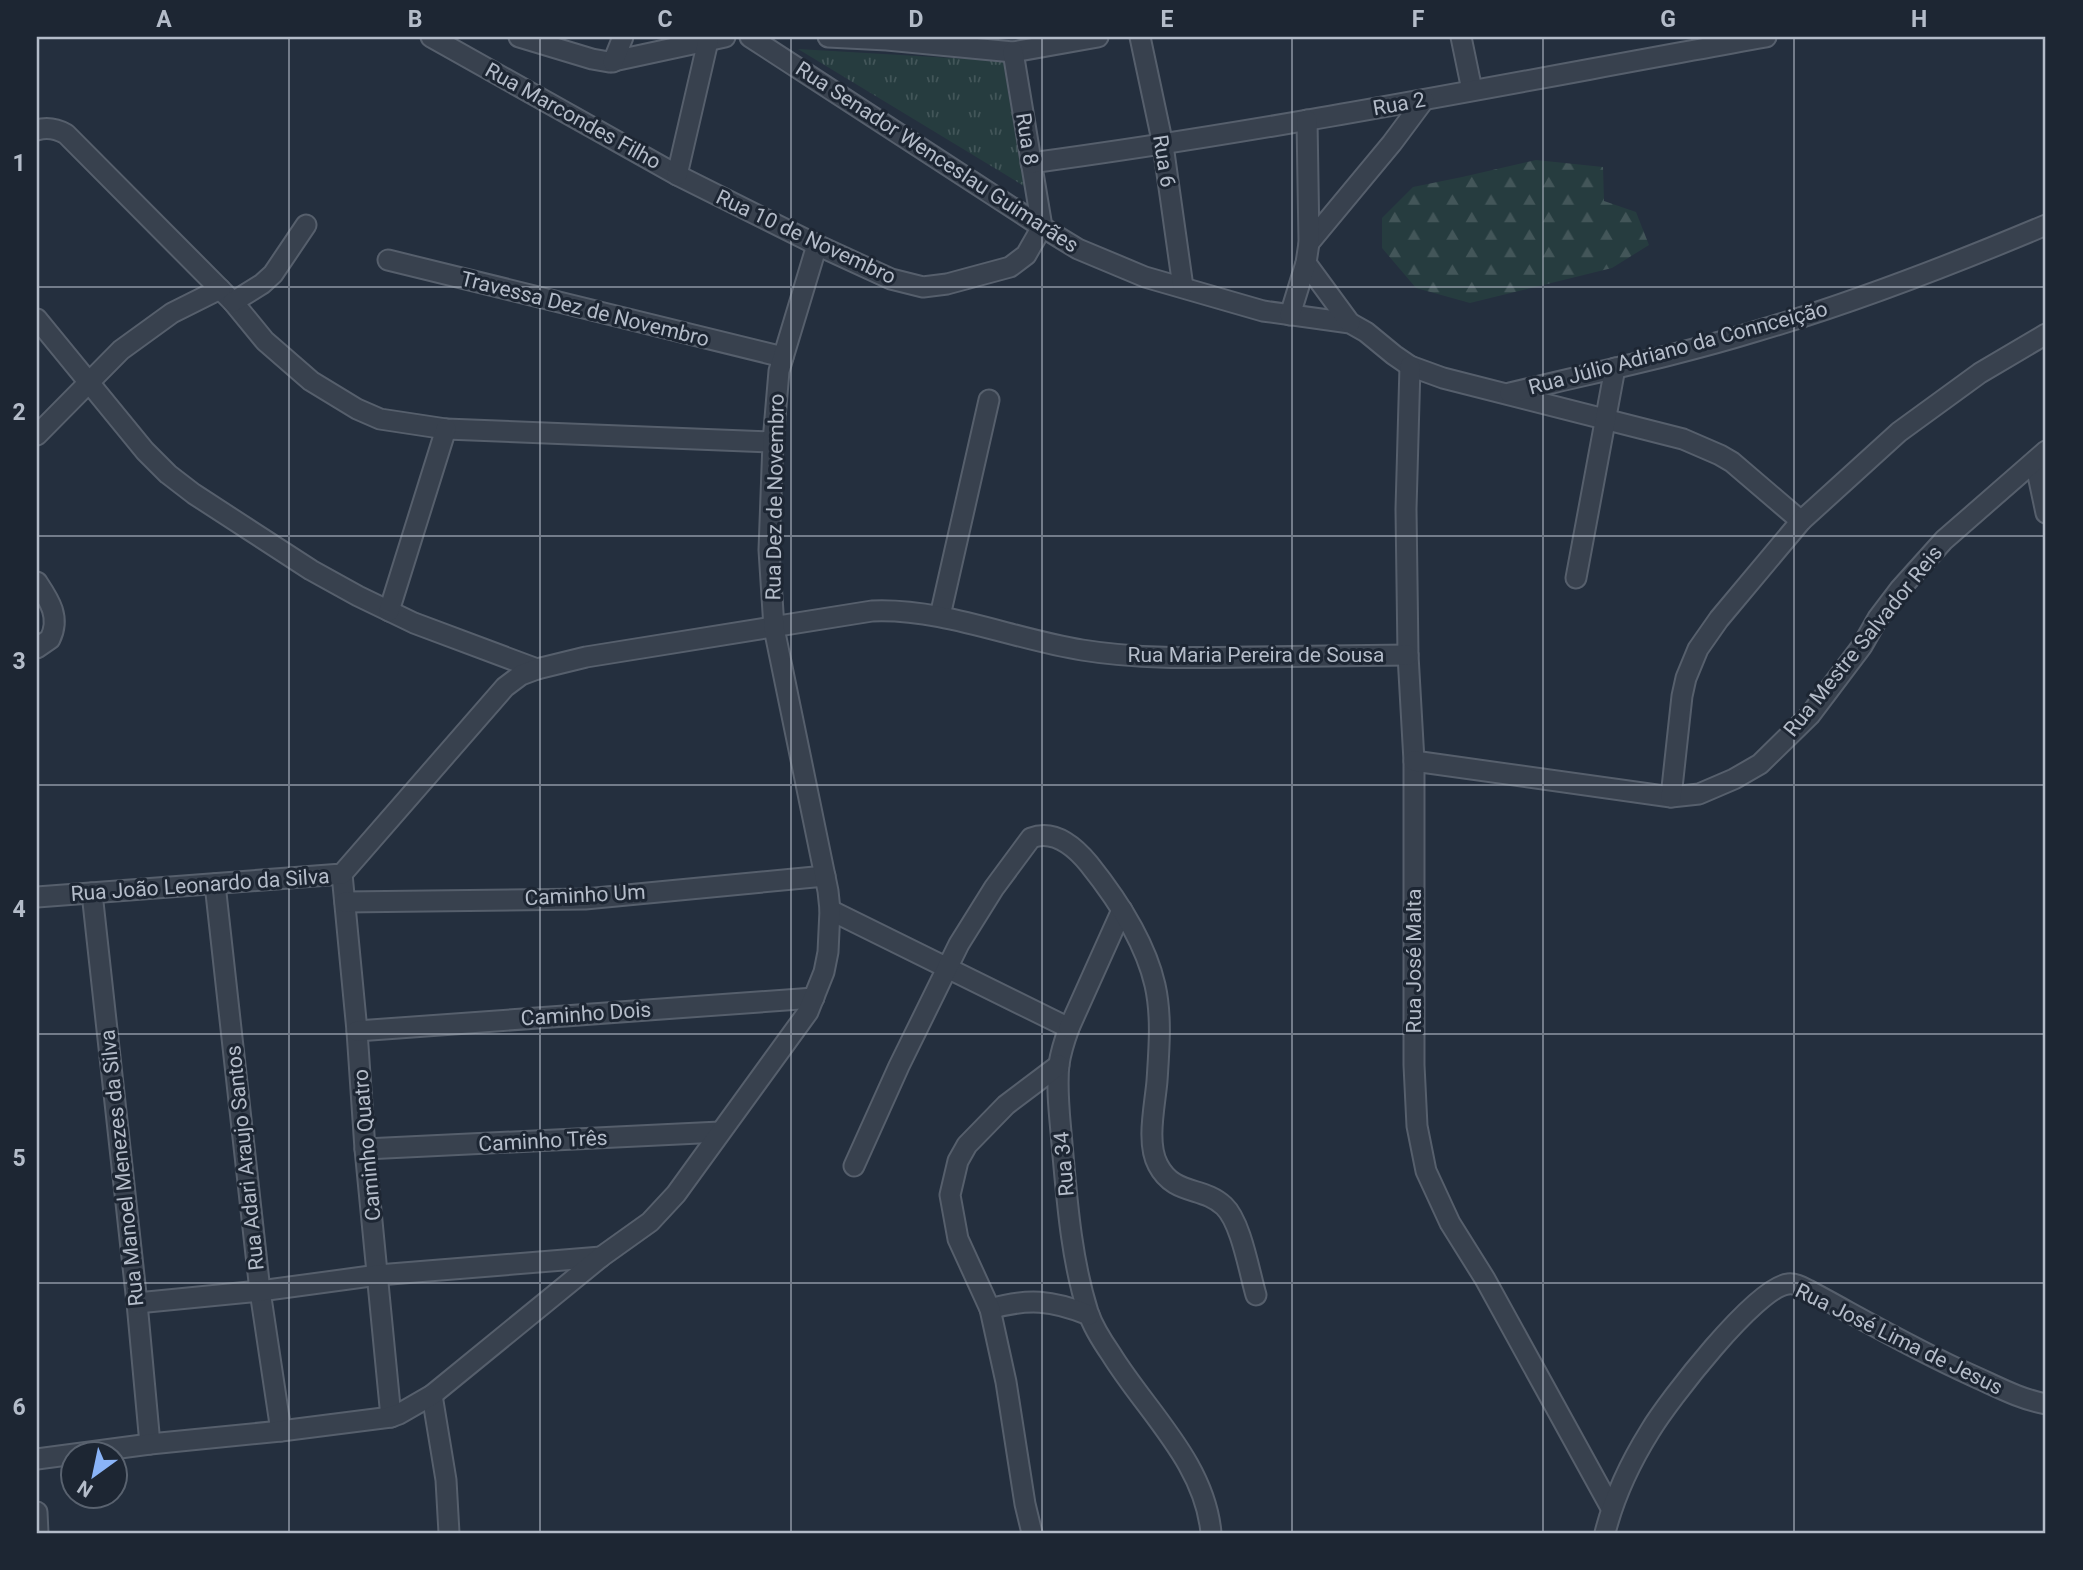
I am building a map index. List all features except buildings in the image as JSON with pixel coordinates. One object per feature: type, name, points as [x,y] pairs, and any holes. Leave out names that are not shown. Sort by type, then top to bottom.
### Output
[{"type":"street","name":"Rua Marcondes Filho","points":[[432,37],[677,175]]},
{"type":"street","name":"Rua Marcondes Filho","points":[[519,37],[592,59],[613,62]]},
{"type":"street","points":[[613,62],[623,37]]},
{"type":"street","name":"Rua Senador Wenceslau Guimarães","points":[[750,37],[1042,227],[1088,253],[1145,277],[1242,306],[1350,323]]},
{"type":"street","points":[[828,37],[889,38],[1013,52],[1098,37]]},
{"type":"street","name":"Rua 6","points":[[1140,37],[1163,145],[1183,287]]},
{"type":"street","points":[[1461,37],[1472,90]]},
{"type":"street","name":"Rua 2","points":[[1031,163],[1163,145],[1766,37]]},
{"type":"street","points":[[613,62],[716,39],[677,175]]},
{"type":"street","name":"Rua 8","points":[[1013,52],[1042,227]]},
{"type":"street","points":[[1308,253],[1424,100]]},
{"type":"street","points":[[1290,315],[1308,253],[1307,120]]},
{"type":"street","points":[[37,130],[50,128],[66,134],[227,296],[265,341],[311,381],[341,401],[380,419],[446,429],[773,442]]},
{"type":"street","name":"Rua 10 de Novembro","points":[[677,175],[817,246],[891,279],[923,287],[947,284],[1016,264],[1026,255],[1042,227]]},
{"type":"street","points":[[37,435],[121,350],[172,313],[262,284],[273,274],[306,225]]},
{"type":"street","name":"Rua Júlio Adriano da Connceição","points":[[1505,394],[1756,332],[1949,266],[2046,225]]},
{"type":"street","name":"Rua Dez de Novembro","points":[[391,1417],[432,1395],[601,1257],[650,1222],[676,1194],[796,1030],[814,998],[824,972],[830,910],[774,628],[769,550],[776,394],[783,357],[817,246]]},
{"type":"street","points":[[1308,253],[1350,323],[1410,366],[1505,394],[1683,439],[1720,455],[1801,521]]},
{"type":"street","name":"Travessa Dez de Novembro","points":[[388,260],[783,357]]},
{"type":"street","points":[[37,319],[145,451],[168,474],[194,494],[311,570],[388,611],[537,669]]},
{"type":"street","points":[[1671,797],[1682,696],[1691,663],[1719,618],[1801,521],[1899,432],[1980,373],[2046,334]]},
{"type":"street","name":"Rua José Malta","points":[[1410,366],[1406,509],[1408,655],[1414,761],[1414,1065],[1417,1126],[1426,1171],[1450,1223],[1485,1279],[1611,1508]]},
{"type":"street","points":[[1576,578],[1615,368]]},
{"type":"street","points":[[940,616],[989,400]]},
{"type":"street","points":[[388,611],[446,429]]},
{"type":"street","points":[[2041,456],[2046,513]]},
{"type":"street","name":"Rua Mestre Salvador Reis","points":[[1414,761],[1671,797],[1699,794],[1734,779],[1760,764],[1810,715],[1862,646],[1885,608],[1944,540],[2041,456]]},
{"type":"street","points":[[37,582],[54,612],[54,622],[50,639],[37,648]]},
{"type":"street","name":"Rua Maria Pereira de Sousa","points":[[774,628],[872,611],[902,611],[940,616],[1043,643],[1119,654],[1181,658],[1408,655]]},
{"type":"street","name":"Rua João Leonardo da Silva","points":[[37,897],[342,874],[505,687],[521,675],[586,657],[774,628]]},
{"type":"street","points":[[854,1166],[971,922],[1031,838],[1038,835],[1060,839],[1082,856],[1122,910],[1144,950],[1155,985],[1158,1061],[1153,1151],[1158,1165],[1167,1178],[1179,1187],[1209,1196],[1223,1205],[1234,1218],[1256,1295]]},
{"type":"street","name":"Caminho Quatro","points":[[342,874],[391,1417]]},
{"type":"street","name":"Caminho Um","points":[[345,902],[585,899],[825,876]]},
{"type":"street","name":"Rua Adari Araujo Santos","points":[[215,884],[260,1291],[281,1431]]},
{"type":"street","name":"Rua Manoel Menezes da Silva","points":[[92,893],[150,1444]]},
{"type":"street","points":[[830,910],[1069,1028]]},
{"type":"street","name":"Rua 34","points":[[1122,910],[1069,1028],[1059,1065],[1059,1106],[1068,1212],[1079,1279],[1089,1315],[1112,1357],[1163,1427],[1195,1478],[1211,1533]]},
{"type":"street","name":"Caminho Dois","points":[[357,1031],[814,998]]},
{"type":"street","points":[[1032,1533],[1006,1382],[990,1309],[958,1239],[950,1195],[958,1161],[967,1145],[1006,1105],[1059,1065]]},
{"type":"street","name":"Caminho Três","points":[[365,1149],[720,1132]]},
{"type":"street","points":[[137,1303],[260,1291],[379,1275],[601,1257]]},
{"type":"street","name":"Rua José Lima de Jesus","points":[[1611,1508],[1650,1430],[1699,1366],[1764,1296],[1788,1284],[1798,1285],[1940,1361],[2011,1394],[2046,1404]]},
{"type":"street","points":[[990,1309],[1014,1302],[1040,1301],[1065,1305],[1089,1315]]},
{"type":"street","points":[[432,1395],[446,1480],[449,1533]]},
{"type":"street","points":[[37,1459],[391,1417]]},
{"type":"street","points":[[1605,1533],[1611,1508]]},
{"type":"street","points":[[37,1512],[38,1533]]},
{"type":"green space","points":[[798,49],[1003,61],[1024,186]]},
{"type":"green space","points":[[1536,160],[1603,167],[1604,201],[1636,212],[1649,245],[1612,268],[1470,303],[1416,288],[1382,248],[1382,218],[1413,187]]}]
